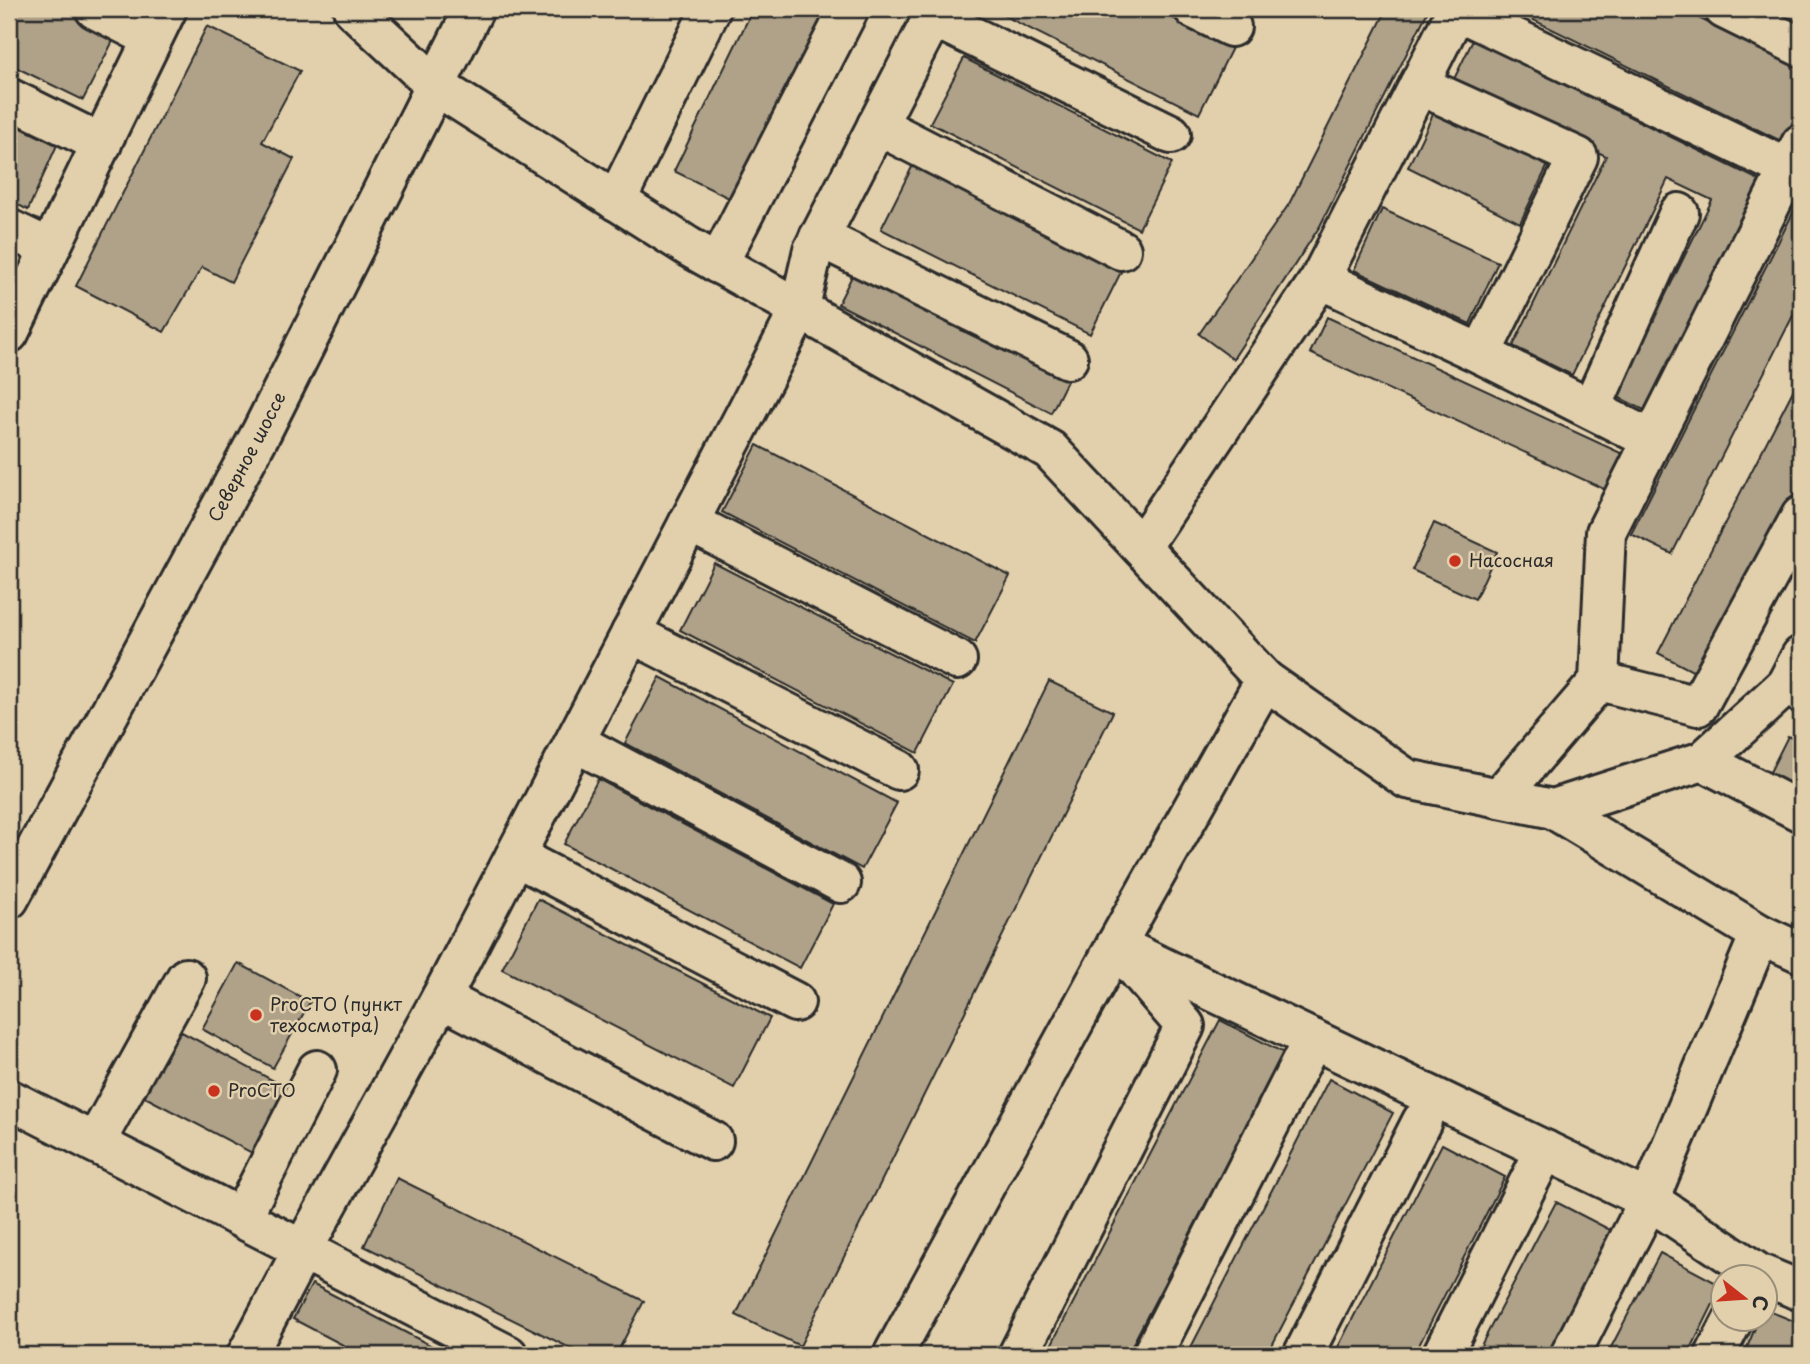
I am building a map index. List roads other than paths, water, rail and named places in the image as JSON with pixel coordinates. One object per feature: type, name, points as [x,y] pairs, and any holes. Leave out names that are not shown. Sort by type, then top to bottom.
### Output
[{"type":"main road","points":[[9,333],[160,24],[95,9]]},
{"type":"main road","points":[[353,9],[436,86],[616,201],[799,311],[1050,450],[1265,680],[1406,779],[1553,809],[1760,934],[1801,953]]},
{"type":"main road","name":"Северное шоссе","points":[[9,899],[262,431],[474,9]]},
{"type":"main road","points":[[616,201],[711,9]]},
{"type":"main road","points":[[718,264],[849,9]]},
{"type":"main road","points":[[1194,9],[1231,27]]},
{"type":"main road","points":[[1141,547],[1320,279],[1456,9],[1795,157],[1606,532],[1599,681],[1499,798]]},
{"type":"main road","points":[[1724,9],[1801,47]]},
{"type":"main road","points":[[247,1355],[442,998],[799,311],[813,250],[935,13],[1171,134]]},
{"type":"main road","points":[[1419,85],[1578,157],[1481,354]]},
{"type":"main road","points":[[9,98],[102,144]]},
{"type":"main road","points":[[877,125],[1121,250]]},
{"type":"main road","points":[[1591,409],[1679,213]]},
{"type":"main road","points":[[9,229],[49,248]]},
{"type":"main road","points":[[819,237],[1068,359]]},
{"type":"main road","points":[[1320,279],[1481,354],[1652,440]]},
{"type":"main road","points":[[1599,681],[1698,706],[1801,516]]},
{"type":"main road","points":[[689,522],[957,660]]},
{"type":"main road","points":[[631,633],[899,770]]},
{"type":"main road","points":[[1553,809],[1703,761],[1796,678]]},
{"type":"main road","points":[[893,1355],[1116,945],[1265,680]]},
{"type":"main road","points":[[575,742],[841,883]]},
{"type":"main road","points":[[1703,761],[1801,812]]},
{"type":"main road","points":[[515,856],[795,1002]]},
{"type":"main road","points":[[1570,1355],[1649,1200],[1760,934]]},
{"type":"main road","points":[[1116,945],[1649,1200],[1738,1262]]},
{"type":"main road","points":[[1017,1355],[1185,1026],[1116,945]]},
{"type":"main road","points":[[94,1143],[186,978]]},
{"type":"main road","points":[[442,998],[713,1141]]},
{"type":"main road","points":[[1152,1355],[1313,1039]]},
{"type":"main road","points":[[242,1217],[317,1070]]},
{"type":"main road","points":[[9,1100],[508,1355]]},
{"type":"main road","points":[[1303,1355],[1422,1121]]},
{"type":"main road","points":[[1442,1355],[1545,1150]]},
{"type":"main road","points":[[1778,1283],[1801,1291]]},
{"type":"main road","points":[[1715,1355],[1727,1332]]},
{"type":"place","name":"Насосная","points":[[1455,561]]},
{"type":"place","name":"ProСТО (пункт техосмотра)","points":[[256,1015]]},
{"type":"place","name":"ProСТО","points":[[214,1091]]}]
